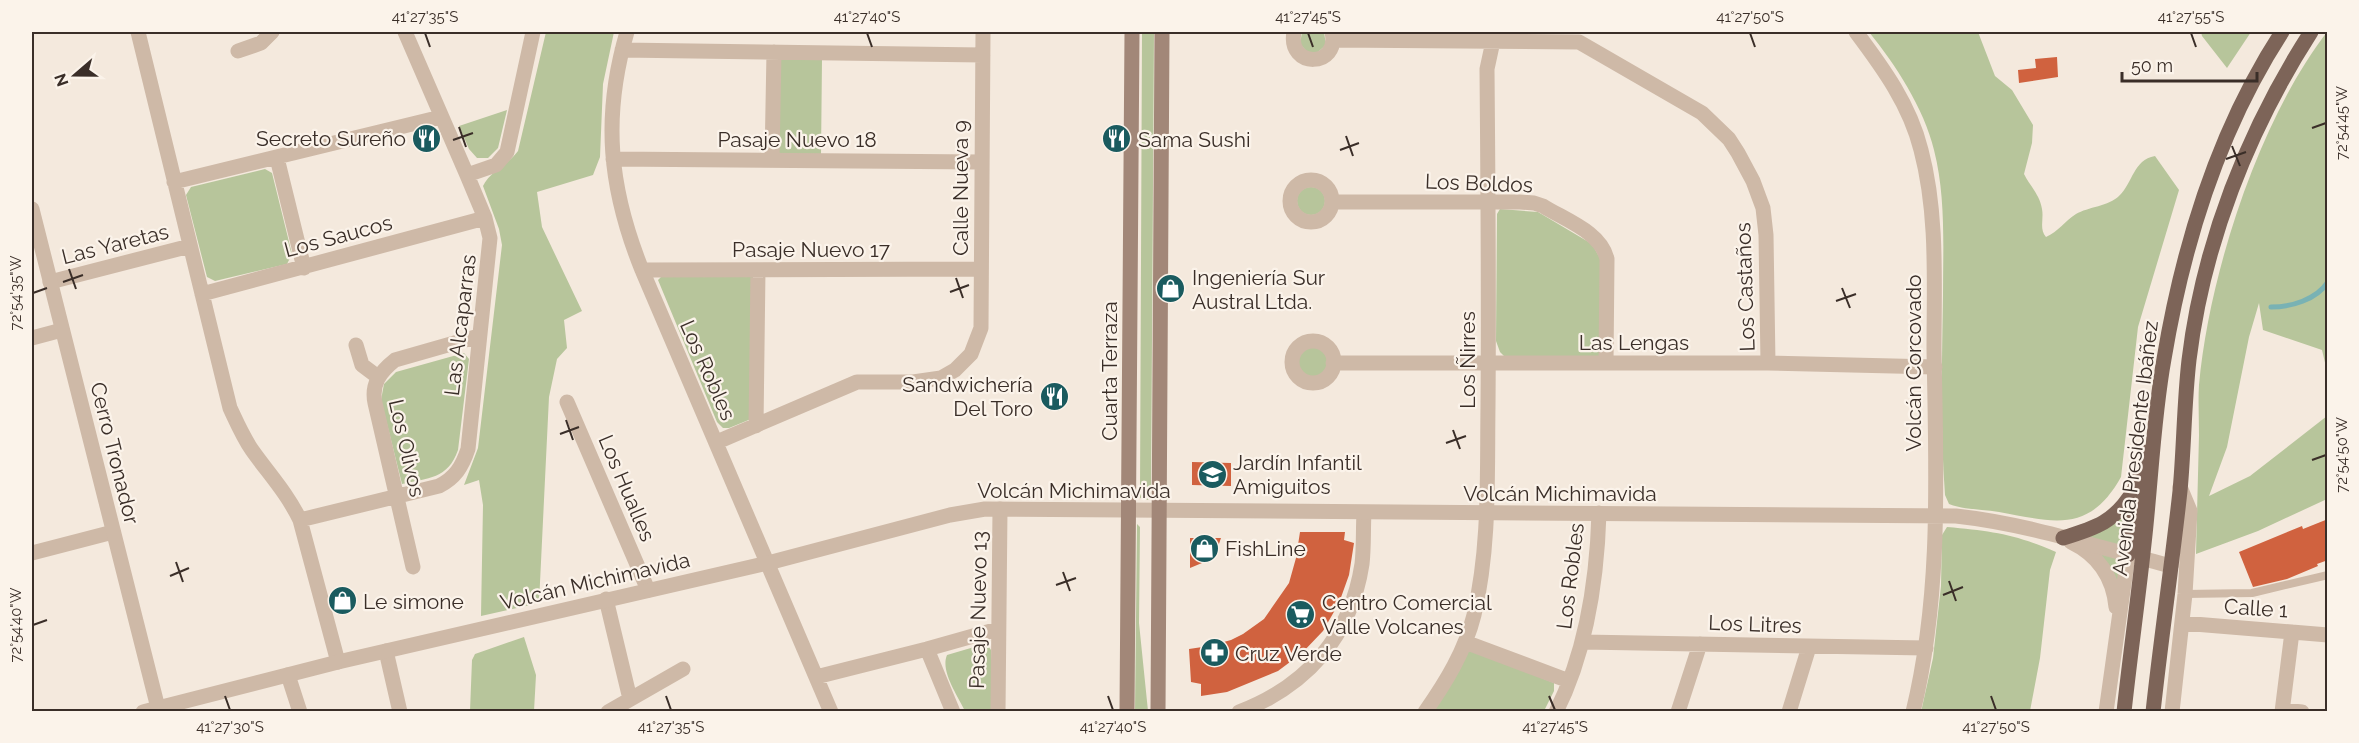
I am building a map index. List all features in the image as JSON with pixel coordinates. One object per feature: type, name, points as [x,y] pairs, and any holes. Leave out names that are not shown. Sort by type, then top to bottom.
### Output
[{"type":"main road","name":"Cuarta Terraza","points":[[1127,711],[1132,32]]},
{"type":"main road","points":[[1158,711],[1162,32]]},
{"type":"main road","name":"Avenida Presidente Ibáñez","points":[[2124,711],[2135,557],[2164,360],[2174,308],[2209,184],[2246,95],[2282,32]]},
{"type":"main road","name":"Avenida Presidente Ibáñez","points":[[2152,711],[2180,487],[2189,360],[2201,297],[2215,243],[2236,178],[2279,82],[2310,32]]},
{"type":"main road","points":[[2063,538],[2095,529],[2126,504],[2135,488],[2156,417]]},
{"type":"main road","points":[[2135,488],[2135,557]]},
{"type":"street","points":[[138,32],[230,408],[240,431],[292,503],[300,520],[338,662]]},
{"type":"street","points":[[238,51],[261,43],[272,32]]},
{"type":"street","name":"Las Alcaparras","points":[[300,520],[439,486],[459,470],[468,449],[479,336],[491,247],[484,218],[467,175],[405,32]]},
{"type":"street","points":[[467,175],[496,165],[507,152],[533,32]]},
{"type":"street","name":"Los Robles","points":[[627,32],[622,50],[612,120],[612,159],[621,212],[642,270],[831,711]]},
{"type":"street","name":"Calle Nueva 9","points":[[717,442],[856,382],[941,378],[955,370],[971,354],[981,328],[983,32]]},
{"type":"street","name":"Los Castaños","points":[[1294,32],[1293,45],[1296,51],[1306,59],[1319,59],[1330,52],[1333,36],[1494,36],[1585,44],[1702,113],[1729,139],[1747,166],[1763,208],[1766,235],[1768,363]]},
{"type":"street","name":"Volcán Corcovado","points":[[1856,32],[1898,93],[1912,123],[1921,149],[1933,230],[1935,515],[1931,604],[1926,648],[1912,711]]},
{"type":"street","name":"Los Ñirres","points":[[1425,711],[1446,681],[1466,642],[1478,592],[1487,514],[1487,69],[1494,36]]},
{"type":"street","points":[[622,50],[983,55]]},
{"type":"street","points":[[772,160],[774,52]]},
{"type":"street","points":[[174,182],[441,117]]},
{"type":"street","points":[[277,158],[304,268]]},
{"type":"street","name":"Pasaje Nuevo 18","points":[[612,159],[981,162]]},
{"type":"street","name":"Los Boldos","points":[[1332,202],[1488,201],[1538,204],[1600,242],[1607,259],[1606,363]]},
{"type":"street","name":"Cerro Tronador","points":[[32,209],[113,532],[154,710]]},
{"type":"street","name":"Los Saucos","points":[[202,294],[484,218]]},
{"type":"street","name":"Las Yaretas","points":[[50,282],[190,246]]},
{"type":"street","name":"Pasaje Nuevo 17","points":[[642,270],[981,269]]},
{"type":"street","points":[[756,426],[758,270]]},
{"type":"street","points":[[32,338],[62,330]]},
{"type":"street","name":"Los Olivos","points":[[413,567],[373,396],[378,377],[395,360],[479,336]]},
{"type":"street","points":[[356,345],[363,365],[378,377]]},
{"type":"street","name":"Las Lengas","points":[[1333,363],[1768,363],[1935,367]]},
{"type":"street","name":"Los Hualles","points":[[567,402],[648,590]]},
{"type":"street","name":"Avenida Presidente Ibáñez","points":[[2172,711],[2185,594],[2190,511],[2180,487]]},
{"type":"street","name":"Volcán Michimavida","points":[[154,710],[338,662],[768,563],[968,511],[1000,509],[1487,514],[1935,515],[1994,521],[2171,566]]},
{"type":"street","name":"Pasaje Nuevo 13","points":[[998,711],[1000,509]]},
{"type":"street","points":[[1239,711],[1262,703],[1290,687],[1316,663],[1335,639],[1351,606],[1362,563],[1364,513]]},
{"type":"street","name":"Los Robles","points":[[1556,711],[1582,642],[1594,586],[1599,513]]},
{"type":"street","points":[[32,553],[113,532]]},
{"type":"street","name":"Avenida Presidente Ibáñez","points":[[2063,538],[2083,547],[2106,570],[2115,596],[2118,628]]},
{"type":"street","name":"Avenida Presidente Ibáñez","points":[[2106,711],[2118,628],[2135,557]]},
{"type":"street","points":[[606,599],[630,699]]},
{"type":"street","name":"Calle 1","points":[[2182,623],[2328,635]]},
{"type":"street","points":[[816,677],[927,650],[998,629]]},
{"type":"street","points":[[2292,632],[2283,711],[2302,711]]},
{"type":"street","points":[[1466,642],[1569,681]]},
{"type":"street","name":"Los Litres","points":[[1582,642],[1926,648]]},
{"type":"street","points":[[1678,711],[1700,644]]},
{"type":"street","points":[[1789,711],[1809,647]]},
{"type":"street","points":[[927,650],[953,711]]},
{"type":"street","points":[[386,651],[400,711]]},
{"type":"street","points":[[608,711],[684,669]]},
{"type":"street","points":[[288,675],[300,711]]},
{"type":"lane","points":[[2185,594],[2252,593],[2328,575]]},
{"type":"green space","points":[[546,32],[614,32],[603,84],[600,157],[593,175],[537,192],[542,227],[582,311],[564,320],[567,348],[557,359],[549,397],[539,603],[481,616],[483,505],[479,480],[464,485],[478,448],[502,245],[499,229],[483,186],[490,176],[518,151]]},
{"type":"green space","points":[[1142,32],[1154,32],[1151,494],[1148,500],[1140,498]]},
{"type":"green space","points":[[1302,32],[1324,32],[1326,45],[1318,52],[1307,52],[1300,44]]},
{"type":"green space","points":[[1869,32],[1978,32],[1995,76],[2012,90],[2033,125],[2032,143],[2024,174],[2041,204],[2043,231],[2046,237],[2076,214],[2119,196],[2138,167],[2148,158],[2155,156],[2179,190],[2138,327],[2121,477],[2109,495],[2096,508],[2083,516],[2069,520],[2037,519],[1955,506],[1949,504],[1945,495],[1942,420],[1943,222],[1938,168],[1929,134],[1916,103],[1889,58]]},
{"type":"green space","points":[[2201,32],[2251,32],[2227,68]]},
{"type":"green space","points":[[2327,32],[2327,371],[2322,350],[2263,330],[2259,303],[2249,337],[2227,447],[2209,496],[2250,476],[2327,416],[2327,499],[2258,531],[2196,554],[2199,385],[2214,295],[2241,200],[2259,153],[2302,68]]},
{"type":"green space","points":[[778,59],[822,59],[821,155],[776,154]]},
{"type":"green space","points":[[507,110],[498,148],[488,158],[477,158],[469,149],[459,126]]},
{"type":"green space","points":[[265,169],[272,173],[292,254],[287,264],[215,281],[207,277],[186,195],[191,187]]},
{"type":"green space","points":[[1311,187],[1321,191],[1325,201],[1321,211],[1311,215],[1301,211],[1297,201],[1301,191]]},
{"type":"green space","points":[[1500,209],[1538,212],[1592,244],[1601,260],[1599,356],[1504,356],[1500,352],[1496,341],[1497,214]]},
{"type":"green space","points":[[753,276],[751,419],[729,428],[723,428],[717,422],[658,280],[661,277]]},
{"type":"green space","points":[[1313,347],[1324,351],[1328,362],[1324,373],[1313,377],[1302,373],[1298,362],[1302,351]]},
{"type":"green space","points":[[464,353],[469,359],[458,450],[454,460],[449,467],[436,476],[402,484],[381,400],[384,384],[396,372]]},
{"type":"green space","points":[[2127,509],[2123,551],[2082,538]]},
{"type":"green space","points":[[1137,524],[1140,527],[1139,623],[1148,711],[1135,711]]},
{"type":"green space","points":[[1947,527],[2003,534],[2056,552],[2050,570],[2040,658],[2030,711],[1921,712],[1933,658],[1941,586],[1942,535]]},
{"type":"green space","points":[[2090,549],[2122,560],[2119,588]]},
{"type":"green space","points":[[524,637],[536,675],[534,711],[470,711],[472,660],[475,654]]},
{"type":"green space","points":[[981,645],[991,650],[991,711],[965,711],[948,676],[945,661],[947,655]]},
{"type":"green space","points":[[1472,650],[1554,683],[1554,691],[1544,711],[1432,712],[1467,652]]},
{"type":"building","points":[[2057,57],[2058,77],[2019,83],[2018,70],[2036,68],[2035,59]]},
{"type":"building","name":"Jardín Infantil Amiguitos","points":[[1192,462],[1231,463],[1231,486],[1192,485]]},
{"type":"building","points":[[2328,519],[2328,560],[2287,579],[2253,587],[2239,552],[2302,526],[2303,529]]},
{"type":"building","name":"Centro Comercial Valle Volcanes","points":[[1300,532],[1345,532],[1344,540],[1354,543],[1349,575],[1339,603],[1323,631],[1302,653],[1278,671],[1227,692],[1201,696],[1201,684],[1191,682],[1189,649],[1231,640],[1264,619],[1289,583]]},
{"type":"building","name":"FishLine","points":[[1190,538],[1221,538],[1214,558],[1190,568]]},
{"type":"waterway","points":[[2271,307],[2287,306],[2310,298],[2328,282]]},
{"type":"place","name":"Secreto Sureño","points":[[427,138]]},
{"type":"place","name":"Sama Sushi","points":[[1117,139]]},
{"type":"place","name":"Ingeniería Sur Austral Ltda.","points":[[1171,289]]},
{"type":"place","name":"Sandwichería Del Toro","points":[[1054,396]]},
{"type":"place","name":"Jardín Infantil Amiguitos","points":[[1212,474]]},
{"type":"place","name":"FishLine","points":[[1204,548]]},
{"type":"place","name":"Le simone","points":[[342,601]]},
{"type":"place","name":"Centro Comercial Valle Volcanes","points":[[1301,614]]},
{"type":"place","name":"Cruz Verde","points":[[1214,653]]}]
